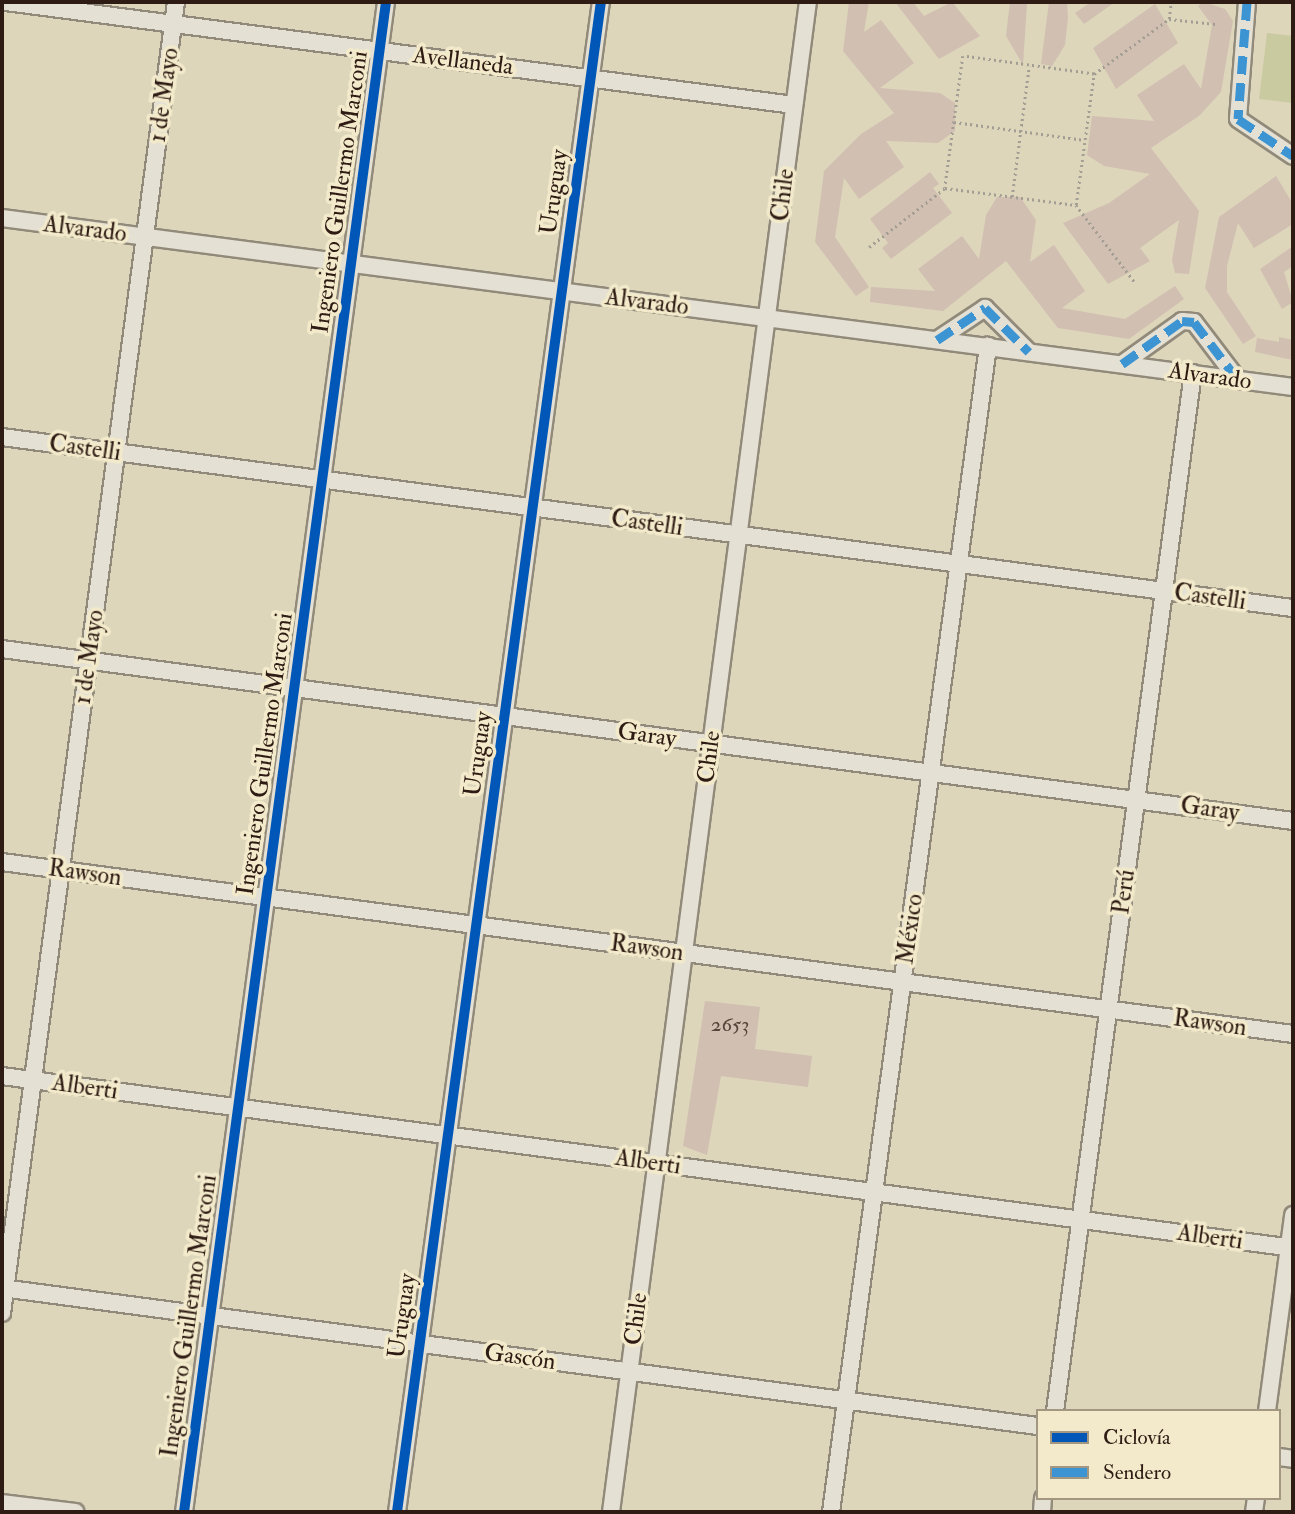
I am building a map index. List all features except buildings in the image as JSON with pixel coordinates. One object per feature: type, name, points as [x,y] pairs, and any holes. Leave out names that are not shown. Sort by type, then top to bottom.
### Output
[{"type":"street","name":"Avellaneda","points":[[6,2],[794,105]]},
{"type":"street","name":"1 de Mayo","points":[[2,1312],[3,1288],[176,2]]},
{"type":"street","name":"Ingeniero Guillermo Marconi","points":[[184,1512],[386,2]]},
{"type":"street","name":"Uruguay","points":[[397,1512],[601,2]]},
{"type":"street","name":"Chile","points":[[611,1512],[808,2]]},
{"type":"street","points":[[1247,2],[1238,119],[1293,156]]},
{"type":"street","name":"Alvarado","points":[[2,218],[1293,387]]},
{"type":"street","points":[[937,340],[985,308],[1029,352]]},
{"type":"street","points":[[1122,364],[1182,321],[1194,322],[1238,380]]},
{"type":"street","name":"México","points":[[831,1512],[988,346]]},
{"type":"street","name":"Perú","points":[[1055,1409],[1193,373]]},
{"type":"street","name":"Castelli","points":[[2,437],[1293,608]]},
{"type":"street","name":"Garay","points":[[2,649],[1293,821]]},
{"type":"street","name":"Rawson","points":[[2,862],[1293,1034]]},
{"type":"street","name":"Alberti","points":[[2,1076],[1291,1248]]},
{"type":"street","points":[[1267,1409],[1291,1248],[1293,1215]]},
{"type":"street","name":"Gascón","points":[[3,1288],[1036,1426]]},
{"type":"street","points":[[2,1503],[75,1512]]},
{"type":"path","points":[[1169,19],[1171,2]]},
{"type":"path","points":[[869,247],[945,188],[963,56],[1094,74],[1169,19],[1216,24]]},
{"type":"path","points":[[1012,197],[1030,66]]},
{"type":"path","points":[[1094,74],[1076,205],[1134,281]]},
{"type":"path","points":[[954,122],[1085,140]]},
{"type":"path","points":[[945,188],[1076,205]]},
{"type":"green space","points":[[1267,33],[1293,36],[1293,103],[1259,99]]},
{"type":"marked path","points":[[1247,2],[1238,119],[1293,156]]},
{"type":"marked path","points":[[937,340],[985,308],[1029,352]]},
{"type":"marked path","points":[[1122,364],[1182,321],[1194,322],[1238,380]]},
{"type":"cycle path","points":[[184,1512],[386,2]]},
{"type":"cycle path","points":[[397,1512],[601,2]]}]
